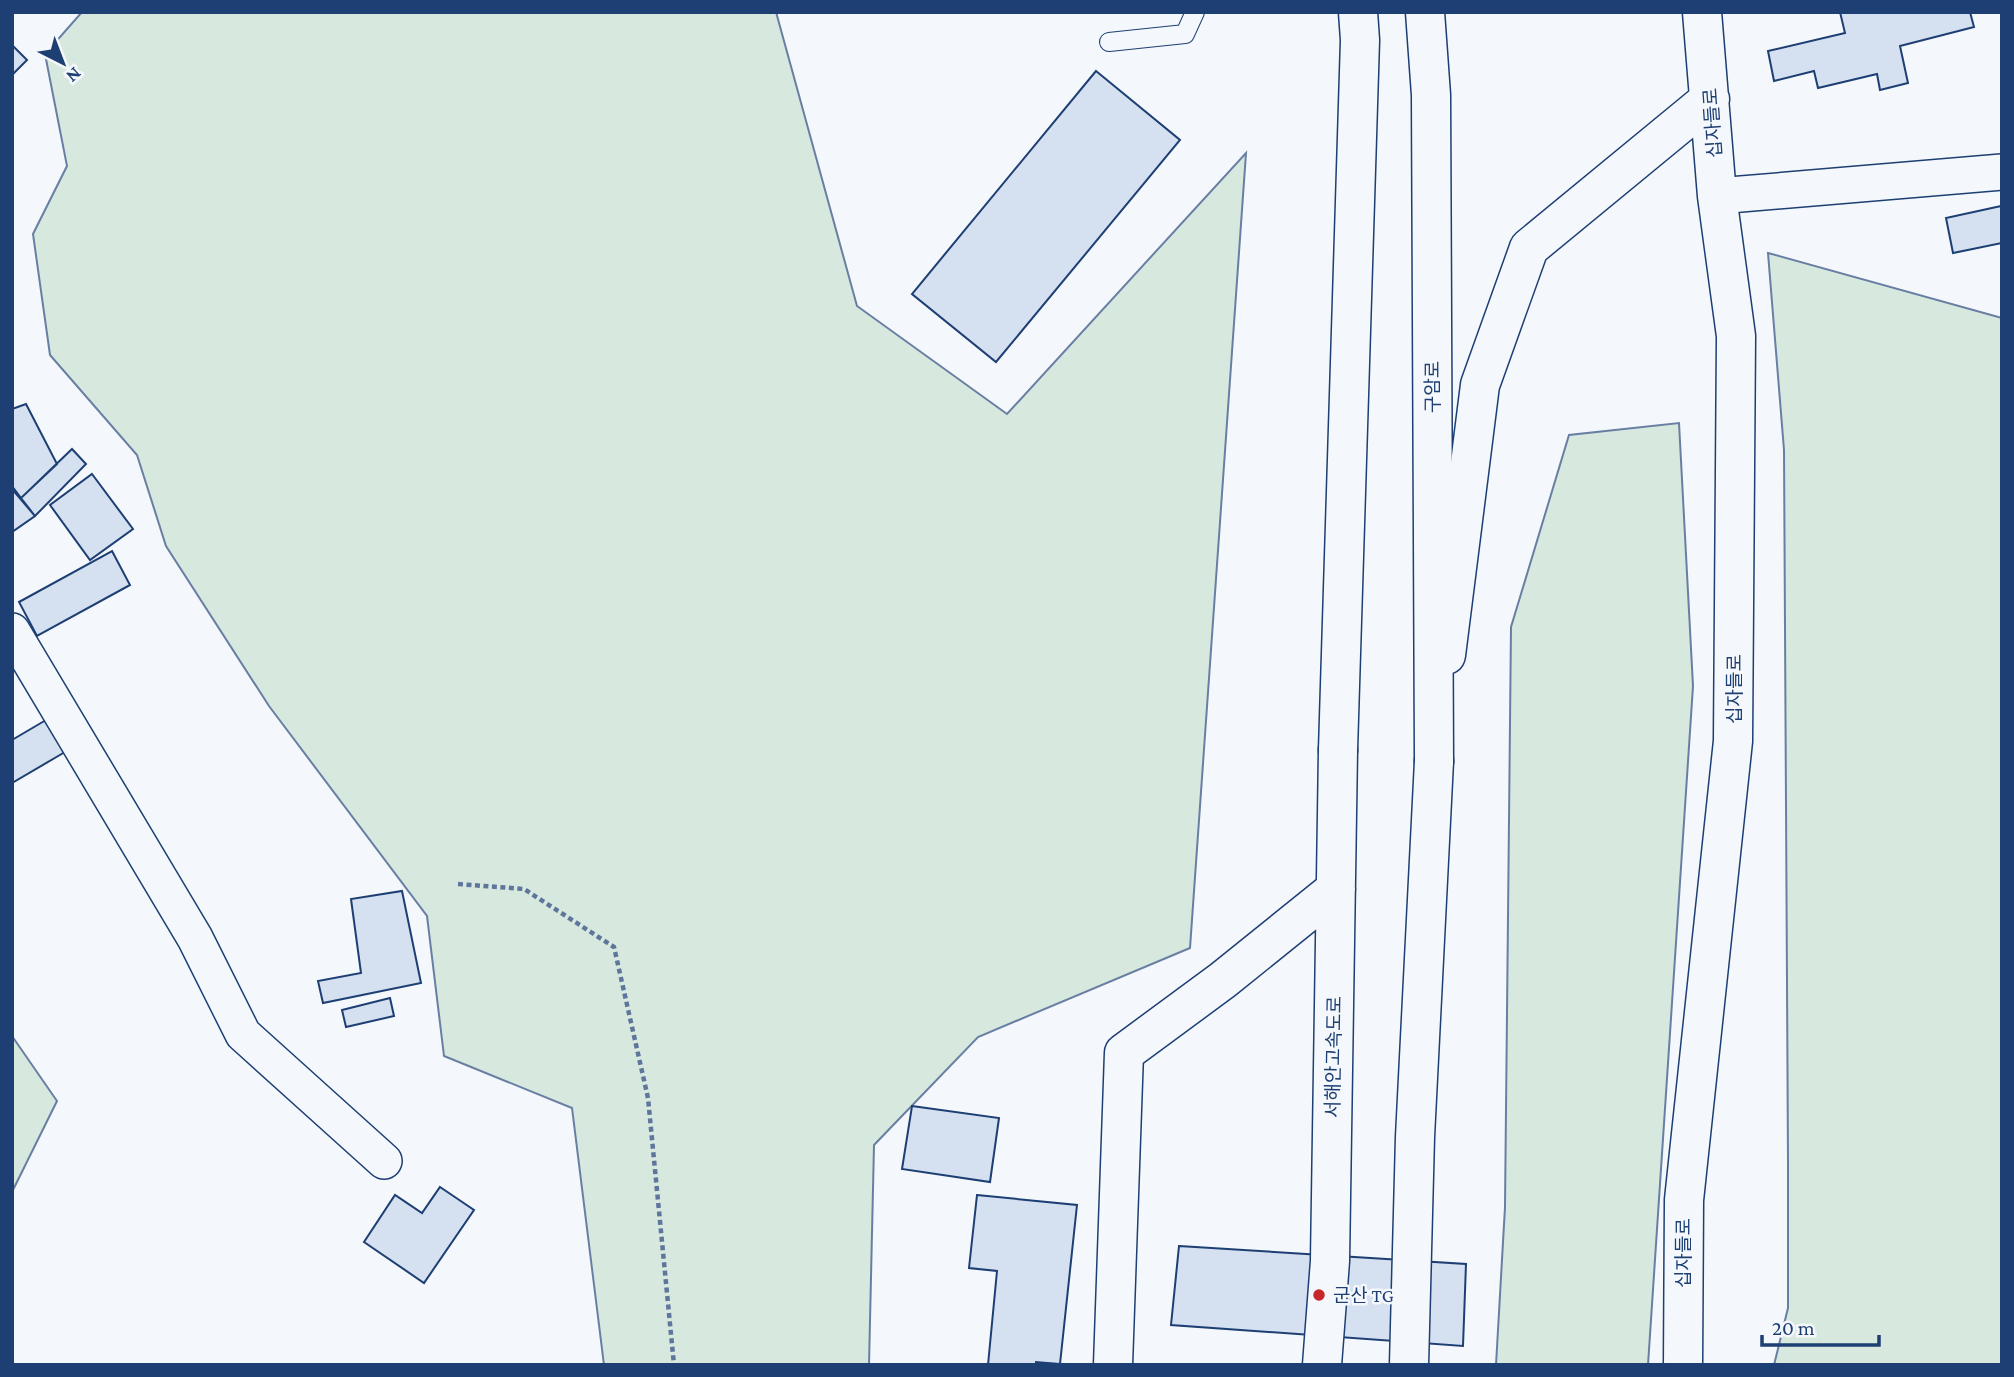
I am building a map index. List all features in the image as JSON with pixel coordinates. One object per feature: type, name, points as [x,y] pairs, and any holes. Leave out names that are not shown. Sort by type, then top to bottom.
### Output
[{"type":"main road","name":"서해안고속도로","points":[[1322,1365],[1330,1261],[1338,750],[1359,54],[1358,12]]},
{"type":"main road","name":"구암로","points":[[1425,12],[1431,109],[1434,761]]},
{"type":"main road","name":"십자들로","points":[[1683,1365],[1684,1200],[1734,741],[1736,336],[1717,196],[1702,12]]},
{"type":"main road","points":[[1409,1365],[1415,1137],[1434,761],[1480,385],[1529,248],[1710,99]]},
{"type":"main road","points":[[1113,1365],[1124,1053],[1223,980],[1336,889]]},
{"type":"street","points":[[1717,196],[2002,172]]},
{"type":"street","points":[[12,631],[195,938],[243,1034],[384,1161]]},
{"type":"lane","points":[[1109,42],[1185,34],[1195,12]]},
{"type":"path","points":[[458,884],[524,889],[614,947],[648,1098],[674,1365]]},
{"type":"shaded area","points":[[82,12],[776,12],[857,306],[1007,414],[1246,153],[1190,948],[978,1037],[874,1145],[869,1365],[604,1365],[572,1108],[444,1056],[427,916],[269,706],[166,546],[137,455],[50,355],[33,234],[67,166],[45,54]]},
{"type":"shaded area","points":[[1768,253],[2002,318],[2002,1365],[1774,1365],[1788,1308],[1788,1161],[1784,450]]},
{"type":"shaded area","points":[[1679,423],[1693,686],[1648,1365],[1496,1365],[1505,1207],[1511,627],[1569,435]]},
{"type":"shaded area","points":[[12,1036],[57,1101],[12,1192]]},
{"type":"building","points":[[1840,12],[1970,12],[1974,27],[1900,46],[1908,83],[1880,90],[1877,74],[1818,88],[1814,71],[1774,81],[1768,51],[1845,33]]},
{"type":"building","points":[[12,45],[27,60],[12,75]]},
{"type":"building","points":[[1096,71],[1180,140],[996,362],[912,294]]},
{"type":"building","points":[[2001,206],[2002,243],[1953,253],[1946,218]]},
{"type":"building","points":[[26,404],[57,464],[21,498],[12,486],[12,409]]},
{"type":"building","points":[[72,449],[86,464],[35,516],[21,498]]},
{"type":"building","points":[[92,474],[133,529],[90,560],[50,505]]},
{"type":"building","points":[[12,489],[35,516],[12,532]]},
{"type":"building","points":[[112,551],[130,585],[37,636],[19,602]]},
{"type":"building","points":[[46,720],[65,752],[12,783],[12,740]]},
{"type":"building","points":[[402,891],[421,983],[323,1003],[318,981],[361,973],[351,899]]},
{"type":"building","points":[[390,998],[394,1016],[346,1027],[342,1010]]},
{"type":"building","points":[[912,1106],[999,1118],[990,1182],[902,1169]]},
{"type":"building","points":[[440,1187],[474,1210],[424,1283],[364,1242],[395,1195],[422,1213]]},
{"type":"building","points":[[977,1195],[1077,1205],[1060,1364],[1036,1362],[1036,1365],[988,1365],[997,1271],[969,1268]]},
{"type":"building","name":"군산 TG","points":[[1179,1246],[1466,1264],[1463,1346],[1171,1325]]},
{"type":"place","name":"군산 TG","points":[[1319,1295]]}]
